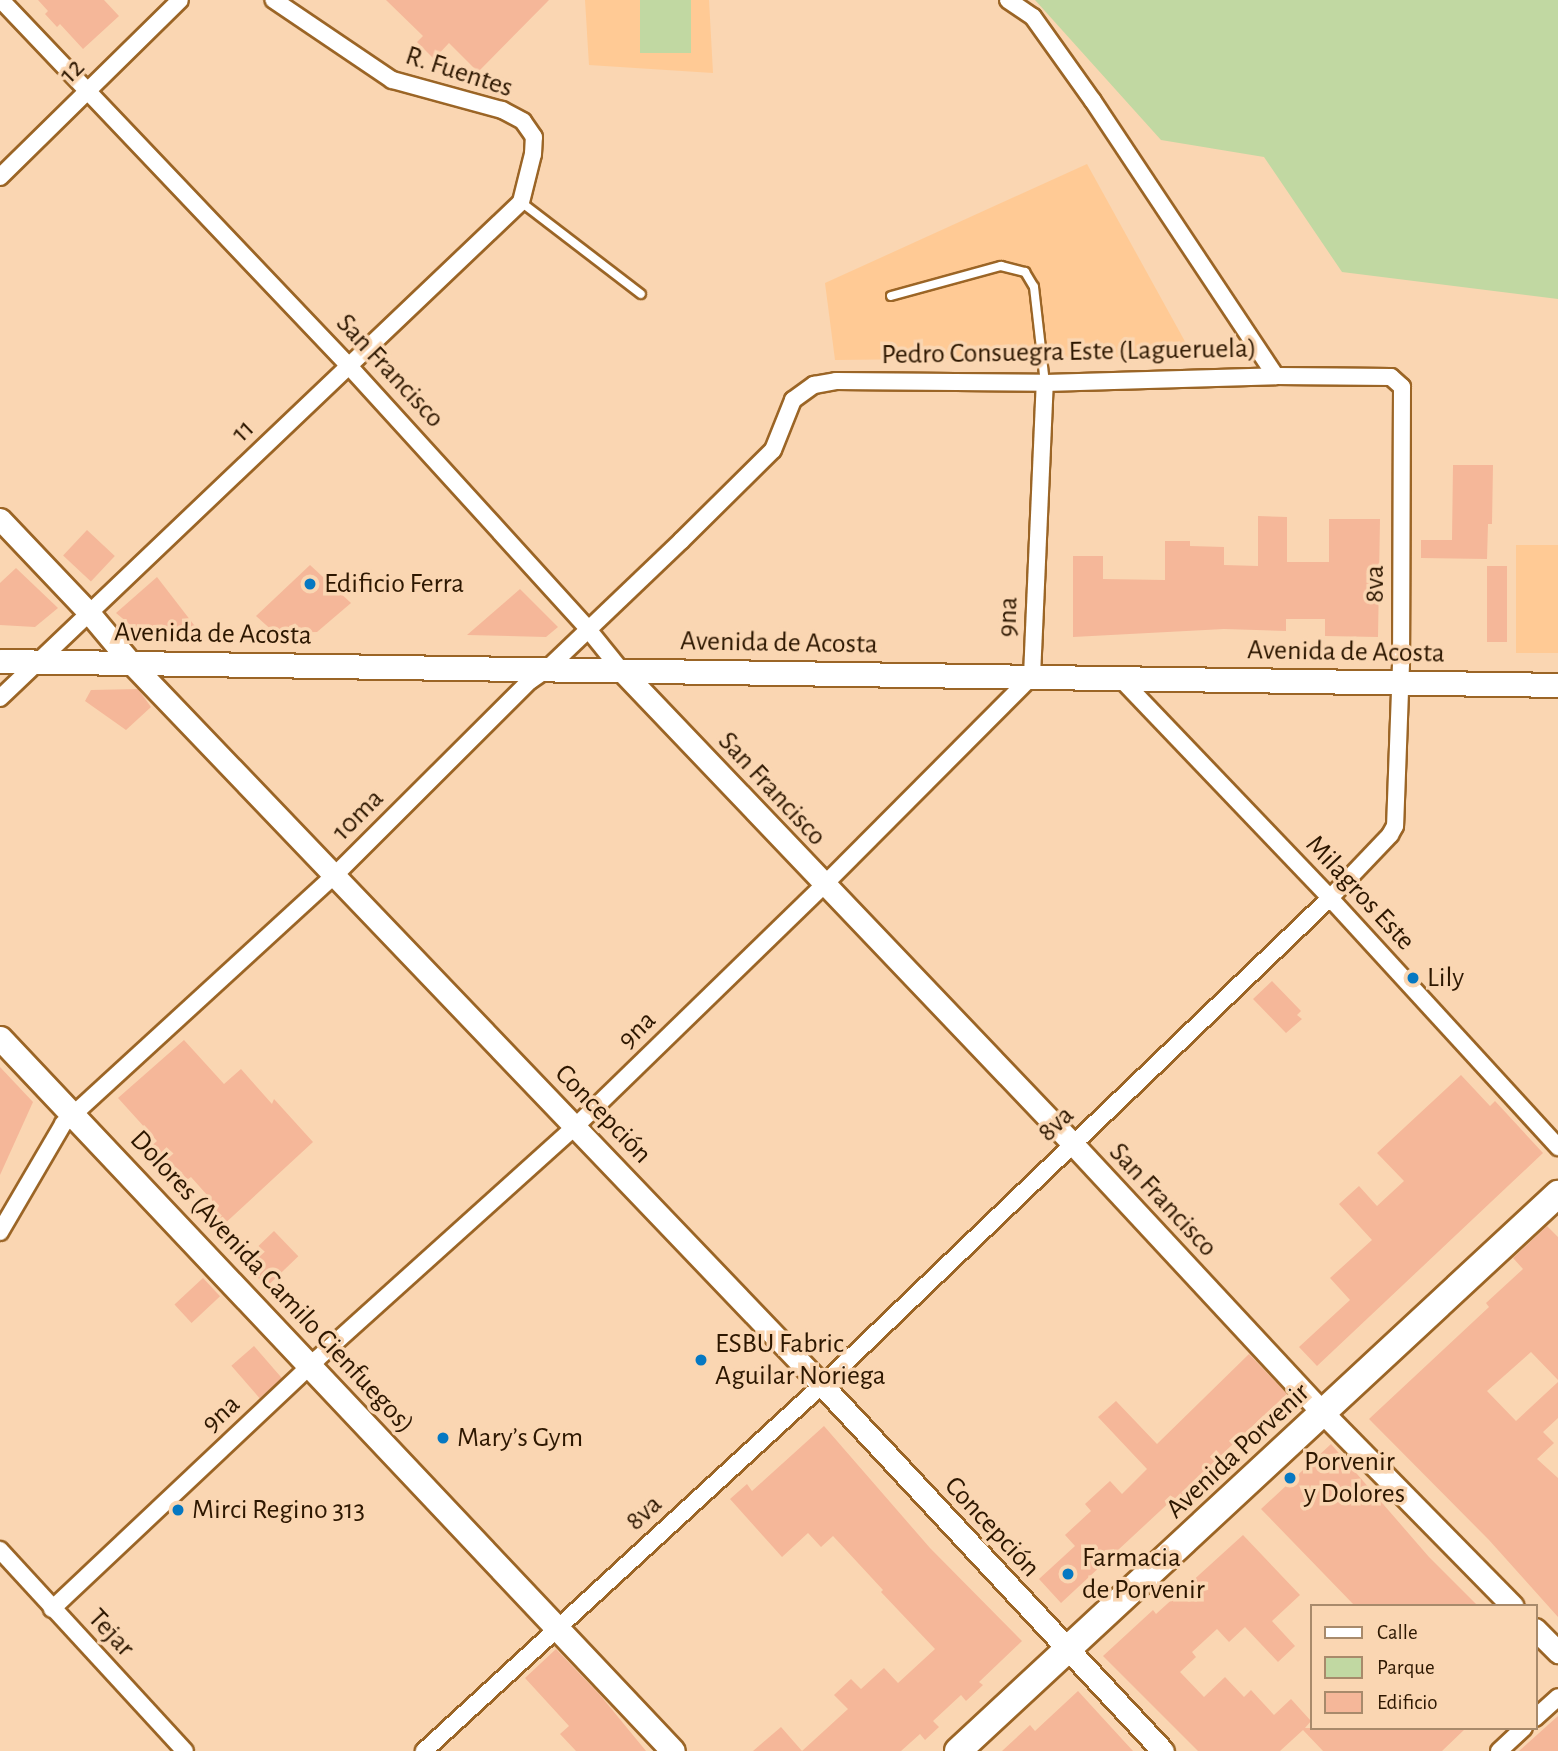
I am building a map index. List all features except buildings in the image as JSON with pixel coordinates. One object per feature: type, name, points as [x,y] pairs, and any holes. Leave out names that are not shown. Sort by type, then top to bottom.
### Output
[{"type":"main road","name":"Avenida de Acosta","points":[[0,661],[1558,685]]},
{"type":"main road","name":"Dolores (Avenida Camilo Cienfuegos)","points":[[0,1038],[673,1751]]},
{"type":"main road","name":"Avenida Porvenir","points":[[958,1751],[1558,1195]]},
{"type":"street","name":"San Francisco","points":[[1,0],[349,366],[587,628],[621,670],[1073,1144],[1324,1414],[1511,1604]]},
{"type":"street","name":"12","points":[[0,177],[180,0]]},
{"type":"street","name":"R. Fuentes","points":[[274,0],[392,80],[502,110],[523,121],[534,136],[533,154],[521,202]]},
{"type":"street","points":[[1008,0],[1033,18],[1078,80],[1276,376]]},
{"type":"street","name":"11","points":[[0,698],[42,661],[521,202]]},
{"type":"street","name":"Pedro Consuegra Este (Lagueruela)","points":[[773,450],[793,400],[814,384],[836,381],[1045,383],[1276,376],[1391,377],[1402,387]]},
{"type":"street","name":"9na","points":[[52,1609],[311,1365],[576,1126],[824,885],[1032,676],[1045,383]]},
{"type":"street","name":"8va","points":[[424,1751],[822,1385],[1330,898],[1390,835],[1395,825],[1400,682],[1402,387]]},
{"type":"street","name":"10ma","points":[[0,1232],[64,1124],[334,876],[530,681],[547,669],[773,450]]},
{"type":"street","name":"Concepción","points":[[0,519],[90,614],[131,663],[822,1385],[1163,1751]]},
{"type":"street","name":"Milagros Este","points":[[1120,678],[1330,898],[1558,1147]]},
{"type":"street","name":"Tejar","points":[[0,1550],[185,1751]]},
{"type":"street","points":[[1537,1631],[1558,1652]]},
{"type":"street","points":[[1537,1716],[1558,1697]]},
{"type":"street","points":[[1499,1751],[1522,1730]]},
{"type":"lane","points":[[521,202],[641,294]]},
{"type":"lane","points":[[891,296],[1001,266],[1025,272],[1034,287],[1045,383]]},
{"type":"shaded area","points":[[585,0],[709,0],[713,73],[589,65]]},
{"type":"shaded area","points":[[1087,164],[1193,356],[835,360],[825,283]]},
{"type":"shaded area","points":[[1516,545],[1558,545],[1558,653],[1516,653]]},
{"type":"green space","points":[[640,0],[691,0],[691,53],[640,53]]},
{"type":"green space","points":[[1035,0],[1558,0],[1558,299],[1342,272],[1264,157],[1161,140]]},
{"type":"place","name":"Edificio Ferra","points":[[310,584]]},
{"type":"place","name":"Lily","points":[[1413,978]]},
{"type":"place","name":"ESBU Fabric Aguilar Noriega","points":[[701,1360]]},
{"type":"place","name":"Mary’s Gym","points":[[443,1438]]},
{"type":"place","name":"Porvenir y Dolores","points":[[1290,1478]]},
{"type":"place","name":"Mirci Regino 313","points":[[178,1510]]},
{"type":"place","name":"Farmacia de Porvenir","points":[[1068,1574]]}]
